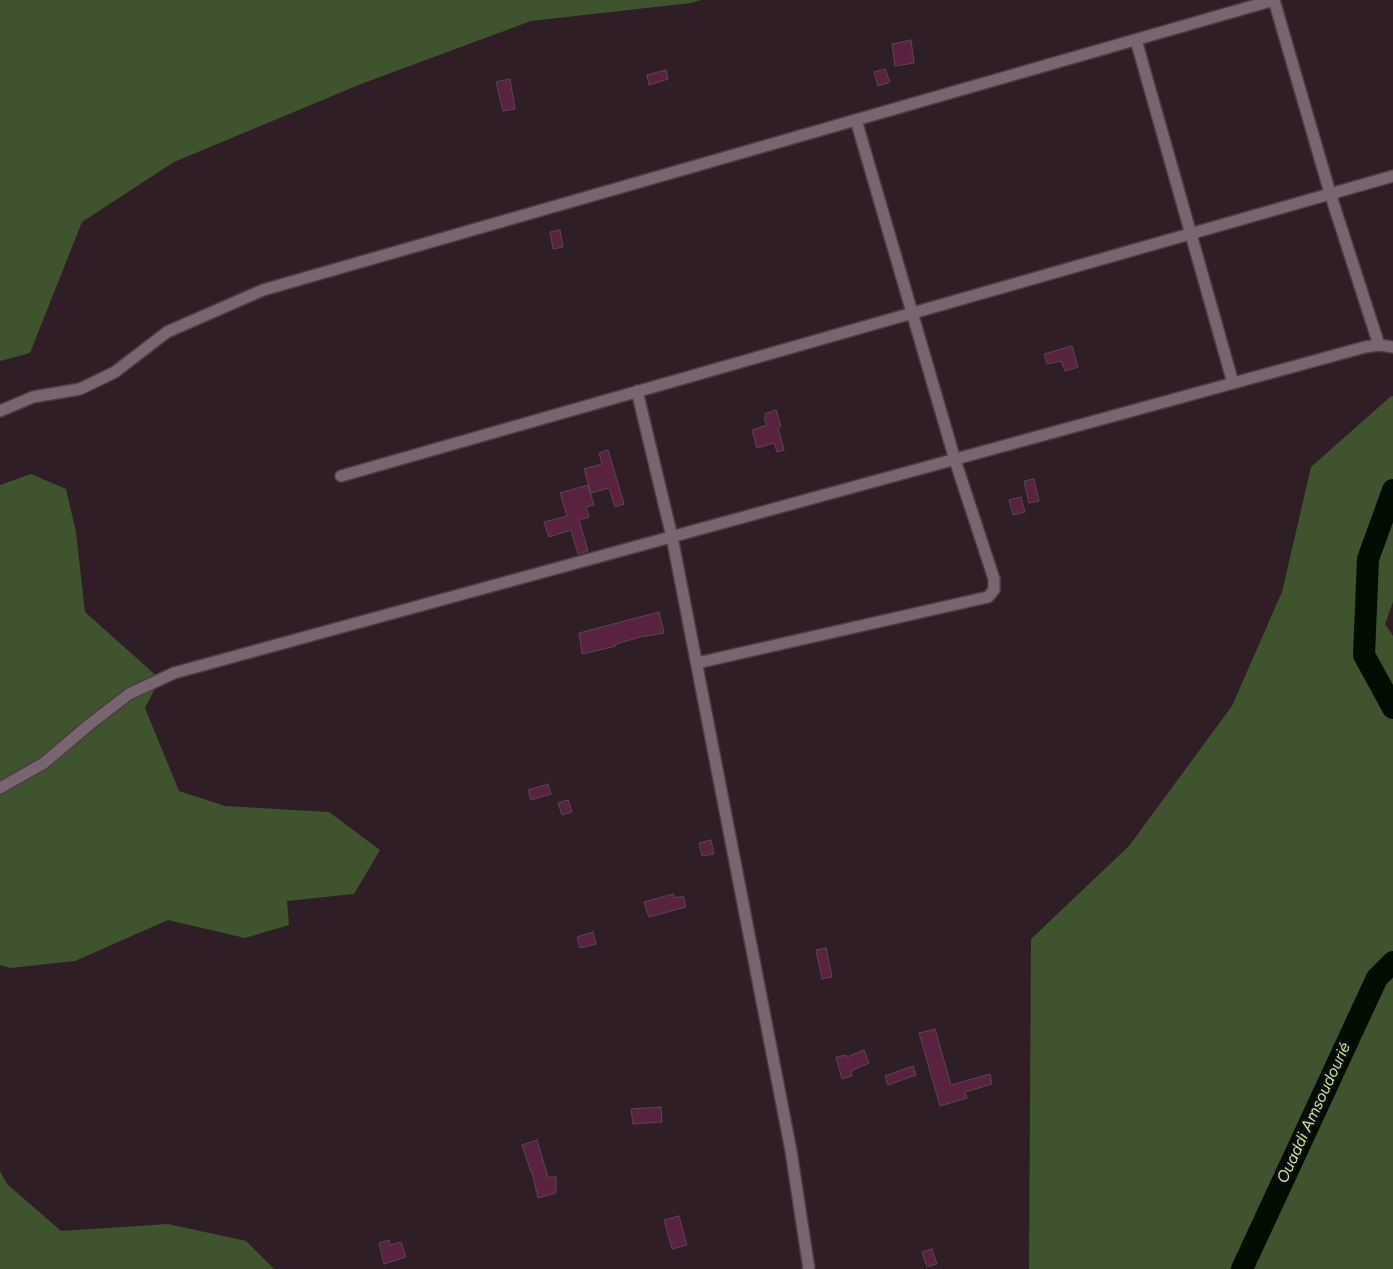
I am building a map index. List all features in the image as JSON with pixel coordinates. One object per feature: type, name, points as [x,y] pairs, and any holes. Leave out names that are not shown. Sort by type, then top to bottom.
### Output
[{"type":"street","points":[[0,411],[33,397],[80,388],[115,372],[166,332],[263,290],[1274,0],[1330,193],[1380,345]]},
{"type":"street","points":[[1136,40],[1233,383]]},
{"type":"street","points":[[697,663],[988,597],[994,590],[994,579],[955,460],[856,120]]},
{"type":"street","points":[[341,476],[1393,176]]},
{"type":"street","points":[[0,788],[44,763],[129,694],[174,673],[1365,347],[1380,345],[1393,347]]},
{"type":"street","points":[[637,391],[672,537],[697,663],[791,1151],[810,1269]]},
{"type":"green space","points":[[0,0],[701,0],[691,3],[531,21],[361,84],[174,162],[82,222],[30,353],[0,361]]},
{"type":"green space","points":[[1393,396],[1393,602],[1385,624],[1393,636],[1393,1269],[1029,1269],[1031,939],[1129,846],[1232,706],[1282,592],[1311,467]]},
{"type":"green space","points":[[31,474],[66,489],[76,532],[85,612],[160,679],[145,708],[179,791],[225,806],[329,812],[380,850],[354,894],[287,901],[289,925],[245,938],[168,920],[75,961],[10,968],[0,965],[0,485]]},
{"type":"green space","points":[[0,1171],[7,1184],[61,1231],[168,1224],[246,1241],[274,1269],[0,1269]]},
{"type":"building","points":[[911,40],[914,63],[895,66],[892,44]]},
{"type":"building","points":[[885,69],[890,82],[878,86],[874,72]]},
{"type":"building","points":[[666,70],[668,79],[649,85],[647,75]]},
{"type":"building","points":[[510,79],[515,109],[503,111],[496,82]]},
{"type":"building","points":[[560,230],[563,247],[553,249],[550,232]]},
{"type":"building","points":[[1072,346],[1078,367],[1065,371],[1061,361],[1047,364],[1044,354]]},
{"type":"building","points":[[776,410],[781,426],[778,428],[784,450],[777,452],[774,443],[757,448],[752,430],[767,425],[764,418],[766,417],[765,414]]},
{"type":"building","points":[[608,450],[624,504],[615,507],[609,488],[591,493],[584,469],[602,464],[599,453]]},
{"type":"building","points":[[1034,479],[1039,501],[1029,503],[1024,481]]},
{"type":"building","points":[[588,485],[594,505],[586,507],[589,517],[579,520],[588,551],[578,554],[571,530],[549,537],[544,522],[567,516],[560,493]]},
{"type":"building","points":[[1021,497],[1025,512],[1013,515],[1009,500]]},
{"type":"building","points":[[659,612],[664,633],[640,637],[616,644],[616,646],[582,654],[579,633]]},
{"type":"building","points":[[548,784],[551,794],[531,800],[528,790]]},
{"type":"building","points":[[568,800],[572,812],[562,815],[558,803]]},
{"type":"building","points":[[711,840],[714,854],[702,856],[699,843]]},
{"type":"building","points":[[673,894],[675,898],[683,896],[686,907],[649,917],[644,902]]},
{"type":"building","points":[[593,932],[596,944],[580,948],[577,937]]},
{"type":"building","points":[[826,948],[832,977],[822,979],[816,950]]},
{"type":"building","points":[[935,1029],[951,1085],[990,1074],[992,1084],[965,1092],[967,1098],[940,1106],[919,1033]]},
{"type":"building","points":[[864,1050],[869,1063],[851,1071],[852,1076],[842,1079],[836,1057],[846,1055],[847,1057]]},
{"type":"building","points":[[913,1066],[916,1075],[888,1085],[885,1076]]},
{"type":"building","points":[[661,1107],[662,1122],[633,1124],[631,1109]]},
{"type":"building","points":[[537,1140],[548,1177],[556,1177],[556,1193],[538,1198],[532,1172],[522,1145]]},
{"type":"building","points":[[679,1216],[687,1245],[672,1249],[664,1220]]},
{"type":"building","points":[[389,1240],[390,1245],[401,1242],[406,1257],[384,1264],[379,1243]]},
{"type":"building","points":[[932,1249],[937,1264],[927,1267],[922,1252]]},
{"type":"waterway","name":"Ouaddi Amsoudourié","points":[[1393,490],[1368,559],[1364,655],[1393,708]]},
{"type":"waterway","name":"Ouaddi Amsoudourié","points":[[1242,1269],[1377,978],[1393,962]]}]
